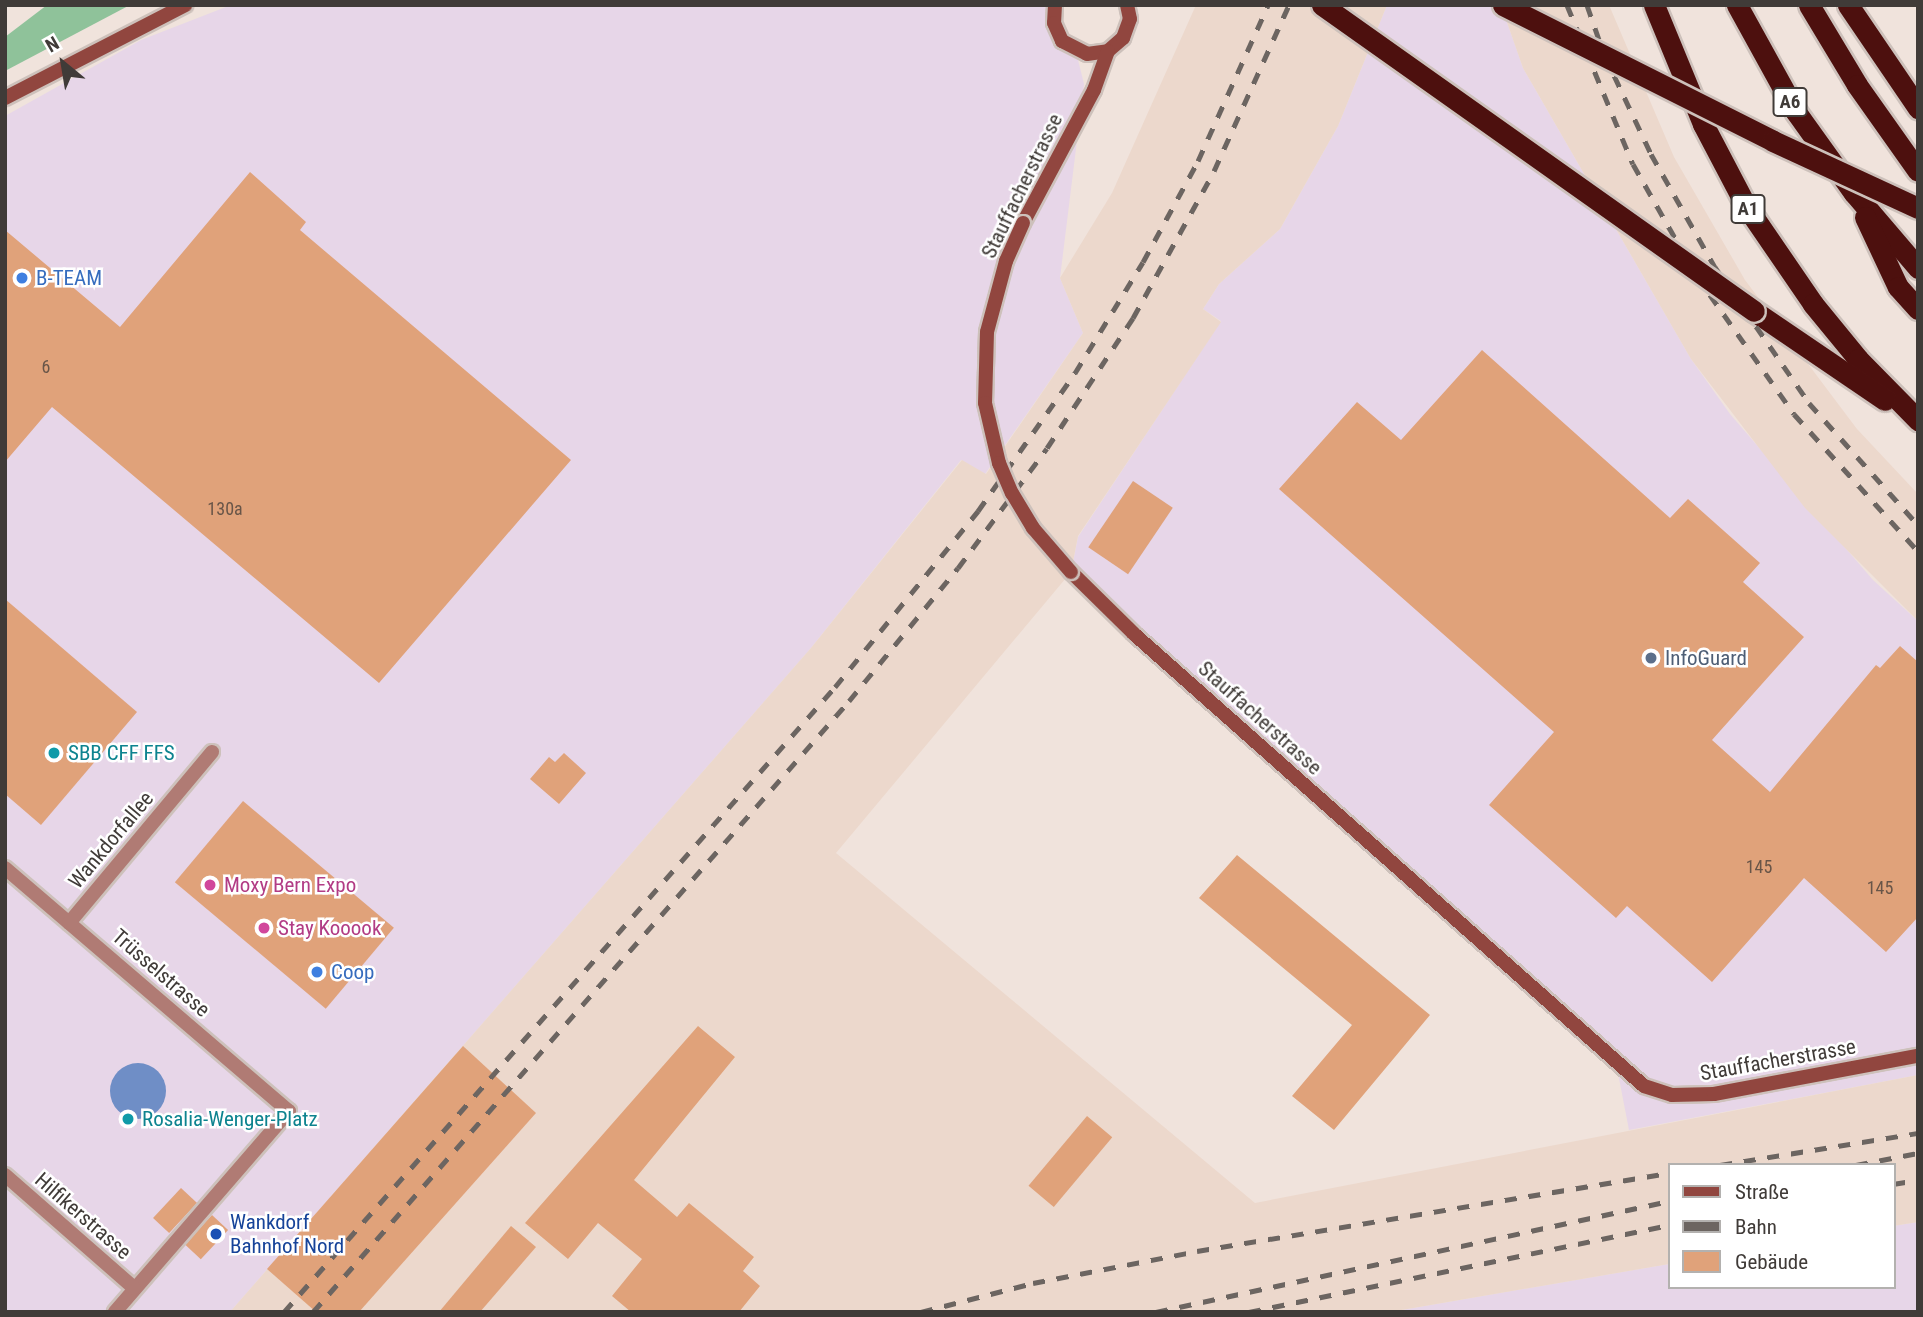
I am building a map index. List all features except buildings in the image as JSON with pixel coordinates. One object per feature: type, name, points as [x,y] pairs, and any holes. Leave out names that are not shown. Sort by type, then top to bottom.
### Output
[{"type":"highway","points":[[1322,5],[1918,421]]},
{"type":"highway","points":[[1503,5],[1761,136],[1918,208]]},
{"type":"highway","name":"A1","points":[[1654,5],[1667,41],[1726,171],[1770,243],[1858,359],[1918,421]]},
{"type":"highway","name":"A6","points":[[1737,5],[1796,112],[1854,193],[1918,268]]},
{"type":"highway","points":[[1809,5],[1857,85],[1918,171]]},
{"type":"highway","points":[[1848,5],[1918,108]]},
{"type":"highway","points":[[1854,193],[1898,287],[1918,309]]},
{"type":"street","points":[[5,98],[185,5]]},
{"type":"street","points":[[1055,5],[1054,23],[1068,47],[1087,54],[1108,51]]},
{"type":"street","name":"Stauffacherstrasse","points":[[1128,5],[1128,29],[1108,51],[1094,90],[1023,223],[1006,261],[987,332],[985,403],[999,463],[1012,493],[1033,528],[1071,572],[1134,634],[1644,1086],[1672,1096],[1706,1095],[1918,1056]]},
{"type":"street","name":"Wankdorfallee","points":[[69,922],[212,752]]},
{"type":"street","name":"Trüsselstrasse","points":[[5,868],[289,1111],[134,1288]]},
{"type":"street","name":"Hilfikerstrasse","points":[[5,1175],[134,1288]]},
{"type":"street","points":[[115,1312],[134,1288]]},
{"type":"shaded area","points":[[231,5],[1043,5],[1053,13],[1076,52],[1084,84],[1060,278],[1083,333],[985,474],[961,460],[811,648],[230,1312],[5,1312],[5,116],[141,40]]},
{"type":"shaded area","points":[[1196,5],[1387,5],[1338,126],[1280,229],[1219,284],[1203,309],[1221,322],[1078,536],[1071,572],[836,853],[1255,1203],[1918,1075],[1918,1222],[1895,1226],[1895,1163],[1668,1163],[1668,1264],[1390,1312],[230,1312],[811,648],[962,460],[986,474],[1083,333],[1060,278],[1112,193]]},
{"type":"shaded area","points":[[1387,5],[1501,5],[1523,68],[1691,359],[1730,414],[1873,580],[1918,621],[1918,1075],[1629,1130],[1616,1063],[1071,572],[1078,537],[1221,321],[1203,309],[1219,284],[1280,229],[1338,126]]},
{"type":"shaded area","points":[[1501,5],[1609,5],[1674,157],[1745,280],[1857,429],[1918,494],[1918,621],[1805,508],[1691,359],[1523,68]]},
{"type":"shaded area","points":[[1918,1222],[1918,1312],[1390,1312],[1668,1264],[1668,1289],[1895,1289],[1895,1226]]},
{"type":"green space","points":[[47,5],[130,5],[5,71],[5,37]]},
{"type":"water","points":[[138,1063],[153,1068],[161,1076],[166,1091],[161,1106],[153,1114],[138,1119],[123,1114],[115,1106],[110,1091],[115,1076],[123,1068]]},
{"type":"railway","points":[[284,1312],[835,687],[978,511],[1075,373],[1143,262],[1198,161],[1268,5]]},
{"type":"railway","points":[[313,1312],[849,701],[958,568],[1047,448],[1133,318],[1214,171],[1289,5]]},
{"type":"railway","points":[[1567,5],[1633,164],[1696,275],[1794,414],[1918,551]]},
{"type":"railway","points":[[1587,5],[1604,54],[1651,154],[1715,267],[1809,403],[1918,525]]},
{"type":"railway","points":[[1732,1163],[1918,1133]]},
{"type":"railway","points":[[1866,1163],[1918,1153]]},
{"type":"railway","points":[[921,1312],[1033,1283],[1197,1251],[1668,1173]]},
{"type":"railway","points":[[1895,1184],[1918,1180]]},
{"type":"railway","points":[[1156,1312],[1668,1201]]},
{"type":"railway","points":[[1249,1312],[1668,1225]]},
{"type":"place","name":"B-TEAM","points":[[22,278]]},
{"type":"place","name":"InfoGuard","points":[[1651,658]]},
{"type":"place","name":"SBB CFF FFS","points":[[54,753]]},
{"type":"place","name":"Moxy Bern Expo","points":[[210,885]]},
{"type":"place","name":"Stay Kooook","points":[[264,928]]},
{"type":"place","name":"Coop","points":[[317,972]]},
{"type":"place","name":"Rosalia-Wenger-Platz","points":[[128,1119]]},
{"type":"place","name":"Wankdorf Bahnhof Nord","points":[[216,1234]]}]
